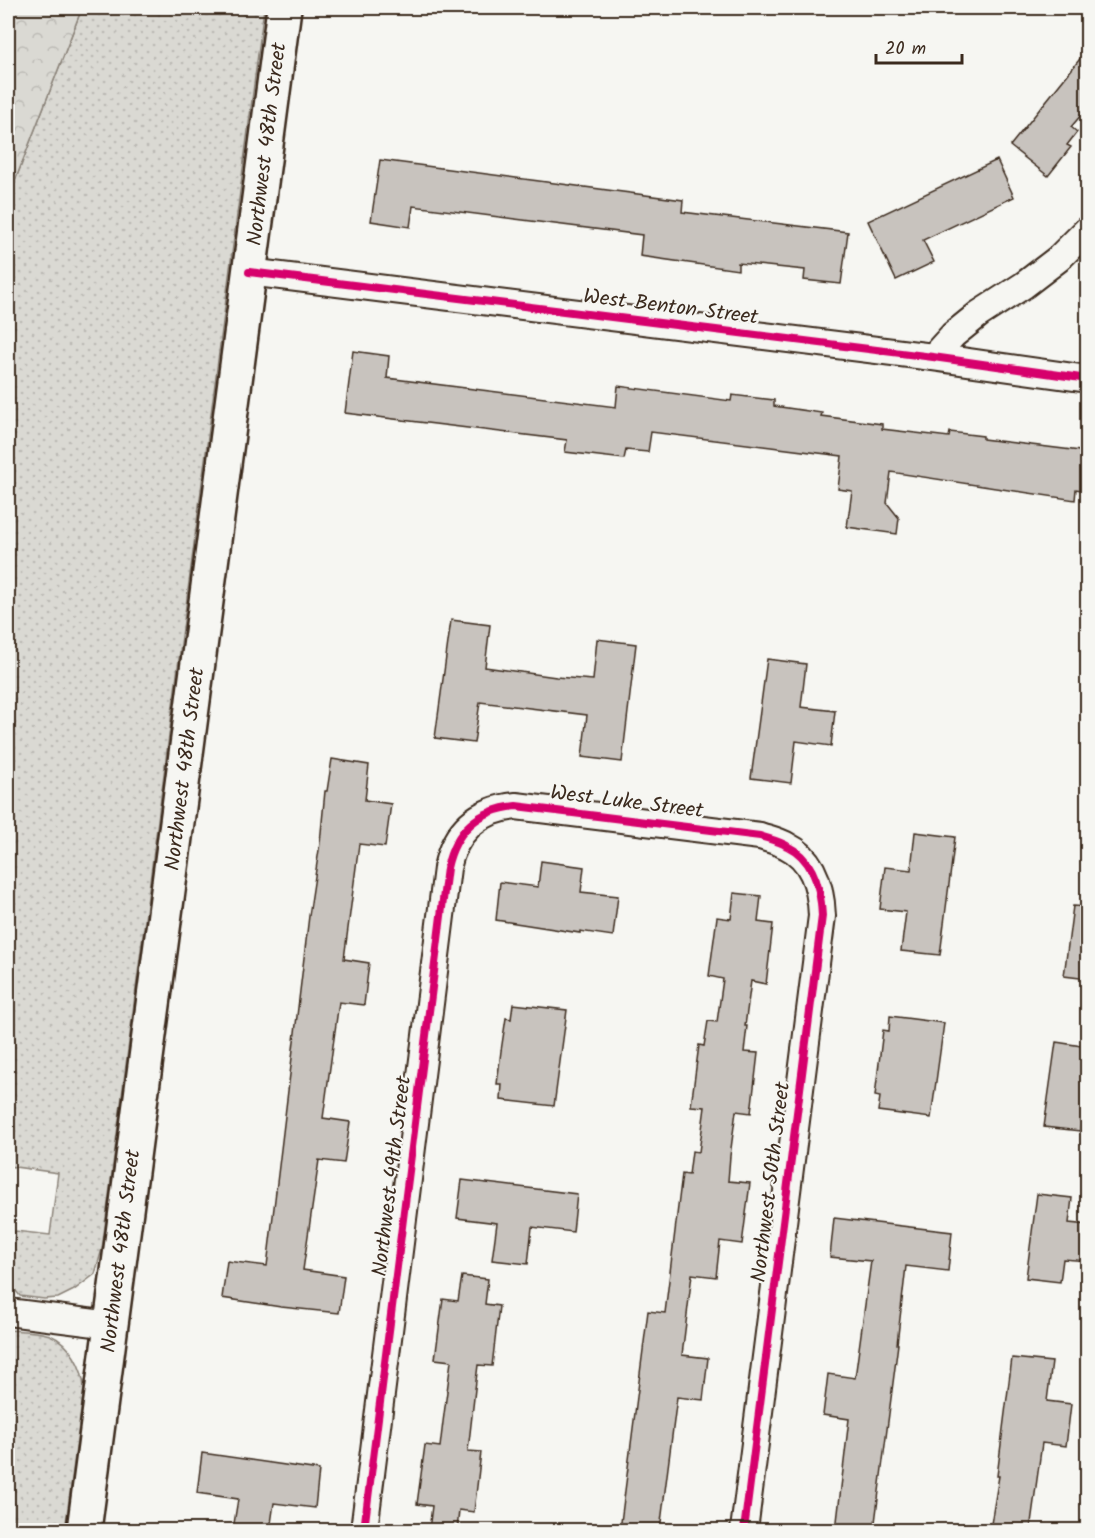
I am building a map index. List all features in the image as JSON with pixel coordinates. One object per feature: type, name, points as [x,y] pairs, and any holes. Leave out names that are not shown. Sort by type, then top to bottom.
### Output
[{"type":"main road","name":"Northwest 48th Street","points":[[84,1530],[284,8]]},
{"type":"street","points":[[933,357],[953,335],[1058,259],[1088,229]]},
{"type":"street","name":"West Benton Street","points":[[249,272],[933,357],[1088,379]]},
{"type":"street","name":"West Luke Street","points":[[464,830],[473,821],[492,810],[510,806],[527,806],[760,836],[790,847]]},
{"type":"street","name":"Northwest 49th Street","points":[[364,1530],[447,868],[452,850],[464,830]]},
{"type":"street","name":"Northwest 50th Street","points":[[744,1530],[822,916],[821,895],[816,877],[807,862],[790,847]]},
{"type":"street","points":[[8,1312],[111,1325]]},
{"type":"green space","points":[[8,8],[82,8],[8,199]]},
{"type":"green space","points":[[82,8],[264,8],[102,1249],[95,1274],[74,1290],[58,1298],[44,1299],[20,1296],[12,1286],[11,1276],[15,1231],[50,1235],[58,1173],[8,1166],[8,199]]},
{"type":"green space","points":[[8,1330],[40,1333],[57,1339],[69,1350],[81,1372],[84,1388],[65,1530],[8,1530]]},
{"type":"building","points":[[1088,49],[1088,107],[1071,127],[1077,132],[1067,145],[1071,147],[1048,176],[1010,146]]},
{"type":"building","points":[[380,160],[683,200],[682,212],[848,232],[841,284],[804,280],[805,270],[738,263],[738,270],[640,256],[642,235],[413,206],[410,227],[371,221]]},
{"type":"building","points":[[997,160],[1014,197],[923,240],[934,262],[896,280],[868,221]]},
{"type":"building","points":[[353,351],[389,356],[387,378],[616,407],[618,386],[731,401],[732,395],[774,400],[774,406],[822,413],[821,416],[882,424],[882,429],[949,437],[950,432],[983,436],[983,439],[1088,452],[1088,491],[1076,489],[1075,500],[891,472],[887,503],[899,518],[897,534],[847,527],[852,491],[838,489],[842,456],[651,432],[648,452],[626,450],[624,459],[565,452],[567,440],[345,413]]},
{"type":"building","points":[[451,620],[490,625],[485,667],[556,677],[593,680],[597,639],[636,644],[622,762],[582,757],[587,715],[480,702],[474,743],[435,738]]},
{"type":"building","points":[[767,659],[806,664],[801,707],[835,711],[831,746],[796,741],[791,783],[751,778]]},
{"type":"building","points":[[332,759],[369,765],[365,800],[391,804],[385,847],[359,844],[344,959],[369,963],[364,1005],[339,1002],[323,1118],[350,1122],[344,1163],[319,1160],[303,1270],[344,1276],[339,1313],[222,1298],[227,1261],[267,1266],[325,791],[327,791]]},
{"type":"building","points":[[915,832],[955,837],[940,955],[901,951],[906,912],[880,909],[885,867],[911,870]]},
{"type":"building","points":[[541,861],[584,867],[581,892],[618,896],[613,936],[496,920],[500,882],[538,887]]},
{"type":"building","points":[[734,893],[761,896],[758,922],[773,924],[766,984],[751,981],[745,1026],[747,1026],[744,1052],[758,1053],[751,1113],[736,1111],[730,1156],[728,1181],[750,1183],[742,1244],[720,1241],[716,1277],[692,1274],[682,1355],[708,1358],[703,1400],[677,1397],[660,1530],[620,1530],[648,1311],[665,1313],[682,1174],[689,1175],[692,1151],[699,1152],[705,1107],[691,1106],[699,1045],[704,1046],[708,1021],[717,1022],[723,979],[709,976],[717,917],[731,919]]},
{"type":"building","points":[[1073,906],[1088,907],[1088,979],[1064,976]]},
{"type":"building","points":[[513,1004],[567,1010],[554,1106],[501,1100],[502,1084],[497,1084],[501,1051],[506,1018],[511,1019]]},
{"type":"building","points":[[890,1016],[944,1023],[931,1118],[878,1111],[880,1097],[875,1096],[883,1030],[889,1031]]},
{"type":"building","points":[[1056,1042],[1088,1047],[1088,1108],[1083,1108],[1080,1131],[1044,1127]]},
{"type":"building","points":[[462,1180],[577,1194],[573,1232],[532,1227],[528,1264],[492,1260],[497,1223],[457,1218]]},
{"type":"building","points":[[1037,1194],[1072,1198],[1069,1223],[1088,1225],[1088,1261],[1063,1259],[1060,1282],[1026,1278]]},
{"type":"building","points":[[834,1218],[952,1232],[948,1271],[906,1266],[874,1530],[836,1530],[849,1419],[823,1415],[828,1374],[855,1378],[871,1261],[830,1257]]},
{"type":"building","points":[[462,1276],[488,1279],[485,1304],[499,1306],[492,1366],[478,1365],[475,1389],[468,1451],[481,1452],[474,1512],[459,1510],[457,1530],[429,1530],[432,1506],[417,1504],[425,1445],[440,1447],[451,1361],[435,1359],[443,1299],[458,1301]]},
{"type":"building","points":[[1012,1358],[1052,1362],[1047,1401],[1071,1404],[1066,1446],[1042,1443],[1030,1530],[990,1530],[999,1476],[997,1476]]},
{"type":"building","points":[[202,1453],[319,1470],[315,1508],[274,1503],[270,1530],[233,1530],[238,1499],[197,1493]]},
{"type":"cycle path","points":[[249,272],[933,357],[1088,379]]},
{"type":"cycle path","points":[[364,1530],[447,868],[456,843],[470,825],[490,812],[516,806],[760,836],[781,843],[796,852],[810,867],[818,885],[822,916],[744,1530]]}]
